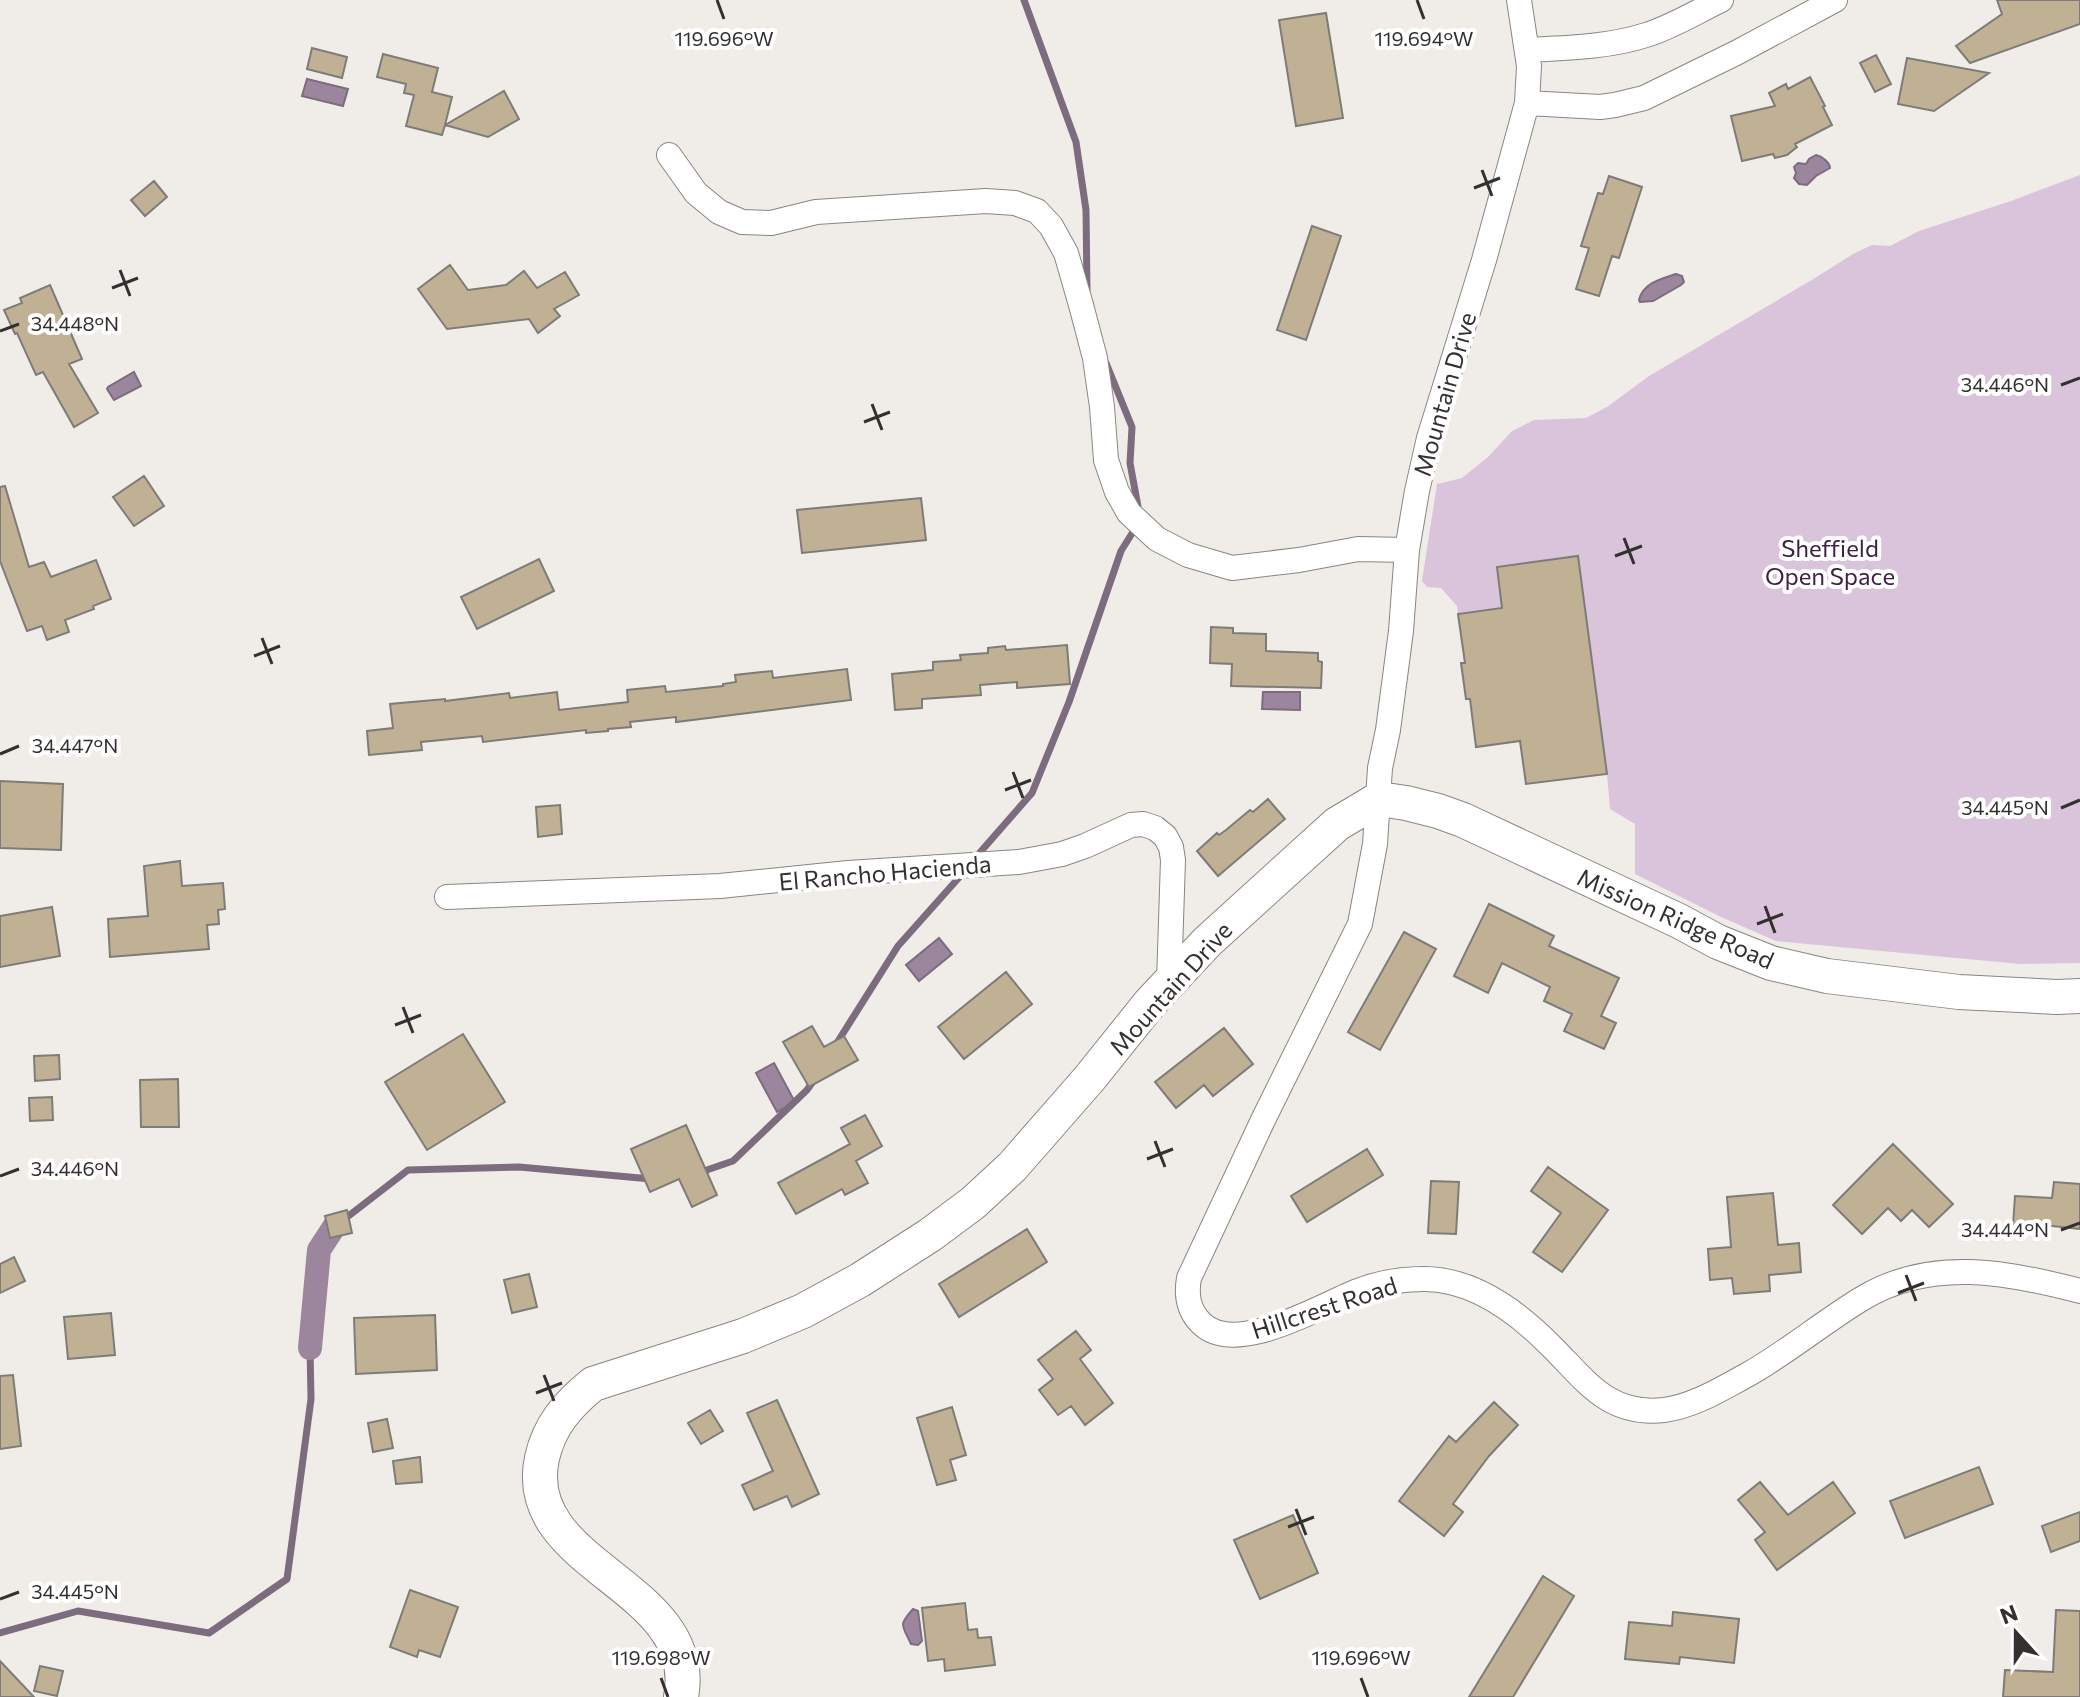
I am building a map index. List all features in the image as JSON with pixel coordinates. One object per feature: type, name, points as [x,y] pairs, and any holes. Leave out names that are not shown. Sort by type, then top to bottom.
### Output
[{"type":"main road","name":"Mountain Drive","points":[[681,1697],[683,1671],[675,1642],[667,1629],[646,1606],[565,1538],[549,1513],[541,1483],[541,1464],[549,1434],[557,1421],[593,1384],[743,1336],[803,1311],[860,1280],[973,1203],[1012,1167],[1169,982],[1207,942],[1337,824],[1379,799]]},
{"type":"main road","name":"Mission Ridge Road","points":[[1379,799],[1438,811],[1475,825],[1718,942],[1771,963],[1827,976],[1959,992],[2080,996]]},
{"type":"street","name":"Mountain Drive","points":[[1379,799],[1380,768],[1388,730],[1407,550],[1417,491],[1429,438],[1484,260],[1527,103],[1529,66],[1519,0]]},
{"type":"street","points":[[1527,50],[1582,47],[1635,39],[1721,0]]},
{"type":"street","points":[[1527,103],[1600,107],[1644,98],[1834,0]]},
{"type":"street","points":[[669,155],[696,193],[719,212],[742,222],[771,223],[829,211],[986,201],[1015,203],[1037,211],[1051,226],[1066,253],[1081,305],[1095,358],[1106,460],[1117,492],[1129,513],[1157,539],[1188,555],[1232,568],[1358,549],[1407,550]]},
{"type":"street","name":"Hillcrest Road","points":[[1379,799],[1370,877],[1360,924],[1189,1278],[1187,1292],[1190,1305],[1196,1318],[1206,1327],[1218,1334],[1232,1336],[1248,1333],[1274,1327],[1383,1283],[1419,1278],[1442,1279],[1464,1284],[1485,1294],[1515,1315],[1552,1346],[1588,1386],[1601,1395],[1639,1410],[1660,1410],[1691,1403],[1770,1362],[1862,1299],[1898,1281],[1950,1271],[1987,1272],[2080,1291]]},
{"type":"street","name":"El Rancho Hacienda","points":[[447,897],[720,886],[848,873],[1019,862],[1062,854],[1131,825],[1143,824],[1165,836],[1171,847],[1169,982]]},
{"type":"green space","name":"Sheffield Open Space","points":[[2080,175],[2080,963],[2020,964],[1776,941],[1635,874],[1635,824],[1610,809],[1607,774],[1502,608],[1458,614],[1457,606],[1441,588],[1427,587],[1422,581],[1437,484],[1462,478],[1488,457],[1512,431],[1534,420],[1586,418],[1607,407],[1649,376],[1853,254],[1872,245],[1890,246],[1919,231]]},
{"type":"shaded area","points":[[307,79],[348,89],[343,106],[302,96]]},
{"type":"shaded area","points":[[1816,155],[1825,160],[1830,168],[1807,185],[1799,184],[1794,178],[1794,167],[1798,163],[1806,164]]},
{"type":"shaded area","points":[[1676,274],[1682,276],[1684,282],[1681,285],[1653,301],[1640,302],[1644,289]]},
{"type":"shaded area","points":[[134,372],[141,386],[114,400],[108,387]]},
{"type":"shaded area","points":[[1263,692],[1300,692],[1300,710],[1262,709]]},
{"type":"shaded area","points":[[939,938],[952,954],[919,981],[906,965]]},
{"type":"shaded area","points":[[774,1063],[795,1102],[777,1112],[756,1073]]},
{"type":"shaded area","points":[[913,1609],[918,1611],[922,1641],[918,1645],[911,1644],[903,1625]]},
{"type":"building","points":[[1997,0],[2080,0],[2080,24],[1970,63],[1956,46],[2002,14]]},
{"type":"building","points":[[1326,13],[1343,118],[1296,126],[1279,20]]},
{"type":"building","points":[[312,48],[347,57],[342,78],[307,69]]},
{"type":"building","points":[[383,54],[438,68],[432,92],[452,97],[442,135],[406,126],[414,95],[404,93],[406,84],[377,77]]},
{"type":"building","points":[[1876,55],[1891,84],[1875,92],[1860,63]]},
{"type":"building","points":[[1907,58],[1989,73],[1934,111],[1898,104]]},
{"type":"building","points":[[1810,77],[1832,125],[1795,144],[1797,147],[1787,155],[1775,158],[1773,154],[1742,161],[1731,116],[1775,106],[1769,93],[1786,84],[1788,89]]},
{"type":"building","points":[[504,91],[519,119],[488,137],[445,125]]},
{"type":"building","points":[[1609,176],[1642,187],[1619,258],[1612,256],[1599,296],[1576,289],[1589,248],[1581,246],[1598,193],[1603,194]]},
{"type":"building","points":[[154,181],[167,197],[145,216],[131,200]]},
{"type":"building","points":[[1312,226],[1341,236],[1306,340],[1277,330]]},
{"type":"building","points":[[450,265],[468,290],[506,285],[524,271],[537,288],[565,272],[579,295],[554,309],[560,316],[538,333],[529,319],[447,329],[418,289]]},
{"type":"building","points":[[50,285],[82,359],[69,364],[98,413],[74,427],[43,372],[36,375],[4,310],[22,303],[20,298]]},
{"type":"building","points":[[144,476],[164,506],[134,526],[113,497]]},
{"type":"building","points":[[5,486],[29,567],[44,562],[51,577],[96,560],[111,599],[65,620],[69,632],[47,640],[42,626],[27,631],[0,561],[0,487]]},
{"type":"building","points":[[921,498],[926,540],[802,553],[797,510]]},
{"type":"building","points":[[1578,556],[1607,774],[1526,784],[1520,741],[1476,747],[1470,699],[1466,699],[1461,663],[1465,663],[1458,614],[1502,608],[1497,567]]},
{"type":"building","points":[[539,559],[554,591],[477,629],[461,597]]},
{"type":"building","points":[[1211,627],[1233,628],[1233,633],[1266,634],[1266,651],[1318,653],[1318,661],[1322,662],[1321,688],[1231,686],[1232,664],[1210,663]]},
{"type":"building","points":[[1067,645],[1070,684],[1017,688],[1017,682],[980,685],[981,695],[922,699],[922,708],[895,710],[892,674],[933,670],[933,662],[961,660],[960,655],[988,653],[988,648],[1005,646],[1006,650]]},
{"type":"building","points":[[847,669],[851,700],[676,722],[676,717],[630,722],[631,727],[608,731],[586,733],[586,730],[483,742],[482,736],[421,742],[422,750],[369,755],[367,731],[393,728],[390,704],[509,693],[510,698],[557,692],[559,710],[628,702],[627,690],[665,686],[666,692],[723,686],[736,682],[735,675],[772,671],[773,678]]},
{"type":"building","points":[[0,781],[63,784],[61,850],[0,848]]},
{"type":"building","points":[[1268,799],[1285,819],[1218,876],[1197,851],[1217,833],[1219,835]]},
{"type":"building","points":[[560,805],[562,834],[538,837],[536,807]]},
{"type":"building","points":[[180,861],[182,886],[223,883],[225,909],[218,910],[219,924],[207,925],[209,949],[110,957],[108,919],[148,916],[144,866]]},
{"type":"building","points":[[1489,904],[1554,936],[1549,946],[1619,978],[1601,1016],[1616,1023],[1604,1049],[1564,1031],[1572,1014],[1544,1001],[1550,987],[1502,963],[1488,993],[1454,976]]},
{"type":"building","points":[[52,907],[60,956],[0,967],[0,916]]},
{"type":"building","points":[[1404,932],[1436,949],[1380,1050],[1348,1032]]},
{"type":"building","points":[[1006,972],[1032,1004],[964,1059],[938,1027]]},
{"type":"building","points":[[812,1026],[824,1047],[844,1036],[858,1060],[809,1087],[783,1042]]},
{"type":"building","points":[[1224,1028],[1253,1064],[1213,1096],[1204,1085],[1176,1108],[1155,1082]]},
{"type":"building","points":[[463,1034],[505,1102],[427,1150],[385,1082]]},
{"type":"building","points":[[59,1055],[60,1079],[35,1081],[34,1056]]},
{"type":"building","points":[[178,1079],[179,1127],[141,1127],[140,1080]]},
{"type":"building","points":[[52,1097],[53,1120],[30,1121],[29,1098]]},
{"type":"building","points":[[865,1115],[882,1146],[856,1161],[868,1183],[845,1195],[842,1189],[796,1214],[778,1183],[850,1144],[841,1128]]},
{"type":"building","points":[[686,1125],[717,1195],[692,1207],[679,1179],[650,1192],[631,1149]]},
{"type":"building","points":[[1893,1144],[1953,1204],[1929,1227],[1912,1210],[1901,1221],[1888,1208],[1862,1234],[1833,1205]]},
{"type":"building","points":[[1367,1149],[1383,1175],[1307,1222],[1291,1196]]},
{"type":"building","points":[[1548,1167],[1608,1210],[1562,1272],[1533,1252],[1561,1213],[1531,1191]]},
{"type":"building","points":[[1431,1181],[1459,1182],[1456,1234],[1428,1233]]},
{"type":"building","points":[[2054,1182],[2080,1184],[2080,1229],[2013,1226],[2015,1196],[2052,1198]]},
{"type":"building","points":[[1773,1193],[1778,1245],[1799,1243],[1801,1272],[1769,1275],[1770,1291],[1734,1294],[1732,1278],[1710,1280],[1708,1249],[1731,1247],[1727,1197]]},
{"type":"building","points":[[347,1210],[352,1233],[330,1238],[325,1216]]},
{"type":"building","points":[[1027,1229],[1047,1262],[959,1317],[939,1284]]},
{"type":"building","points":[[14,1257],[25,1281],[0,1293],[0,1264]]},
{"type":"building","points":[[529,1274],[537,1307],[512,1313],[504,1280]]},
{"type":"building","points":[[111,1313],[115,1355],[68,1359],[64,1317]]},
{"type":"building","points":[[435,1315],[437,1370],[356,1374],[354,1318]]},
{"type":"building","points":[[1076,1331],[1091,1350],[1080,1359],[1113,1403],[1085,1425],[1071,1406],[1058,1415],[1039,1390],[1053,1379],[1038,1360]]},
{"type":"building","points":[[13,1375],[21,1446],[0,1449],[0,1376]]},
{"type":"building","points":[[777,1400],[819,1494],[792,1507],[787,1496],[754,1510],[742,1485],[773,1471],[747,1413]]},
{"type":"building","points":[[1494,1402],[1518,1425],[1489,1456],[1453,1504],[1463,1512],[1444,1536],[1399,1501],[1449,1436],[1456,1442]]},
{"type":"building","points":[[952,1407],[966,1455],[950,1460],[956,1480],[937,1485],[917,1418]]},
{"type":"building","points":[[710,1410],[723,1431],[701,1444],[688,1423]]},
{"type":"building","points":[[387,1419],[393,1448],[373,1452],[368,1423]]},
{"type":"building","points":[[420,1457],[422,1482],[396,1484],[393,1461]]},
{"type":"building","points":[[1979,1467],[1993,1504],[1905,1538],[1890,1501]]},
{"type":"building","points":[[1760,1482],[1788,1515],[1833,1482],[1855,1513],[1777,1570],[1755,1540],[1765,1532],[1738,1500]]},
{"type":"building","points":[[2080,1512],[2080,1541],[2051,1552],[2042,1526]]},
{"type":"building","points":[[1293,1515],[1318,1573],[1260,1599],[1234,1540]]},
{"type":"building","points":[[1543,1576],[1574,1596],[1513,1697],[1469,1697]]},
{"type":"building","points":[[410,1590],[458,1607],[440,1657],[419,1650],[417,1657],[390,1647]]},
{"type":"building","points":[[965,1603],[968,1630],[977,1629],[978,1638],[991,1637],[995,1665],[945,1671],[944,1659],[928,1661],[922,1608]]},
{"type":"building","points":[[2056,1610],[2080,1611],[2080,1697],[2003,1697],[2005,1670],[2053,1672]]},
{"type":"building","points":[[1673,1612],[1739,1619],[1734,1663],[1680,1657],[1679,1664],[1625,1659],[1629,1622],[1672,1626]]},
{"type":"building","points":[[0,1661],[34,1697],[0,1697]]},
{"type":"building","points":[[40,1666],[63,1671],[57,1696],[34,1691]]},
{"type":"waterway","points":[[1024,0],[1076,142],[1086,210],[1087,290]]},
{"type":"waterway","points":[[1106,363],[1132,427],[1130,463],[1139,512]]},
{"type":"waterway","points":[[976,857],[1032,793],[1069,702],[1121,551],[1136,527]]},
{"type":"waterway","points":[[835,1046],[898,946],[963,873]]},
{"type":"waterway","points":[[698,1173],[733,1161],[814,1080]]},
{"type":"waterway","points":[[342,1221],[408,1170],[519,1167],[651,1179]]},
{"type":"waterway","points":[[310,1348],[319,1250],[334,1227]]},
{"type":"waterway","points":[[0,1633],[78,1611],[209,1633],[287,1579],[311,1399],[310,1348]]}]
